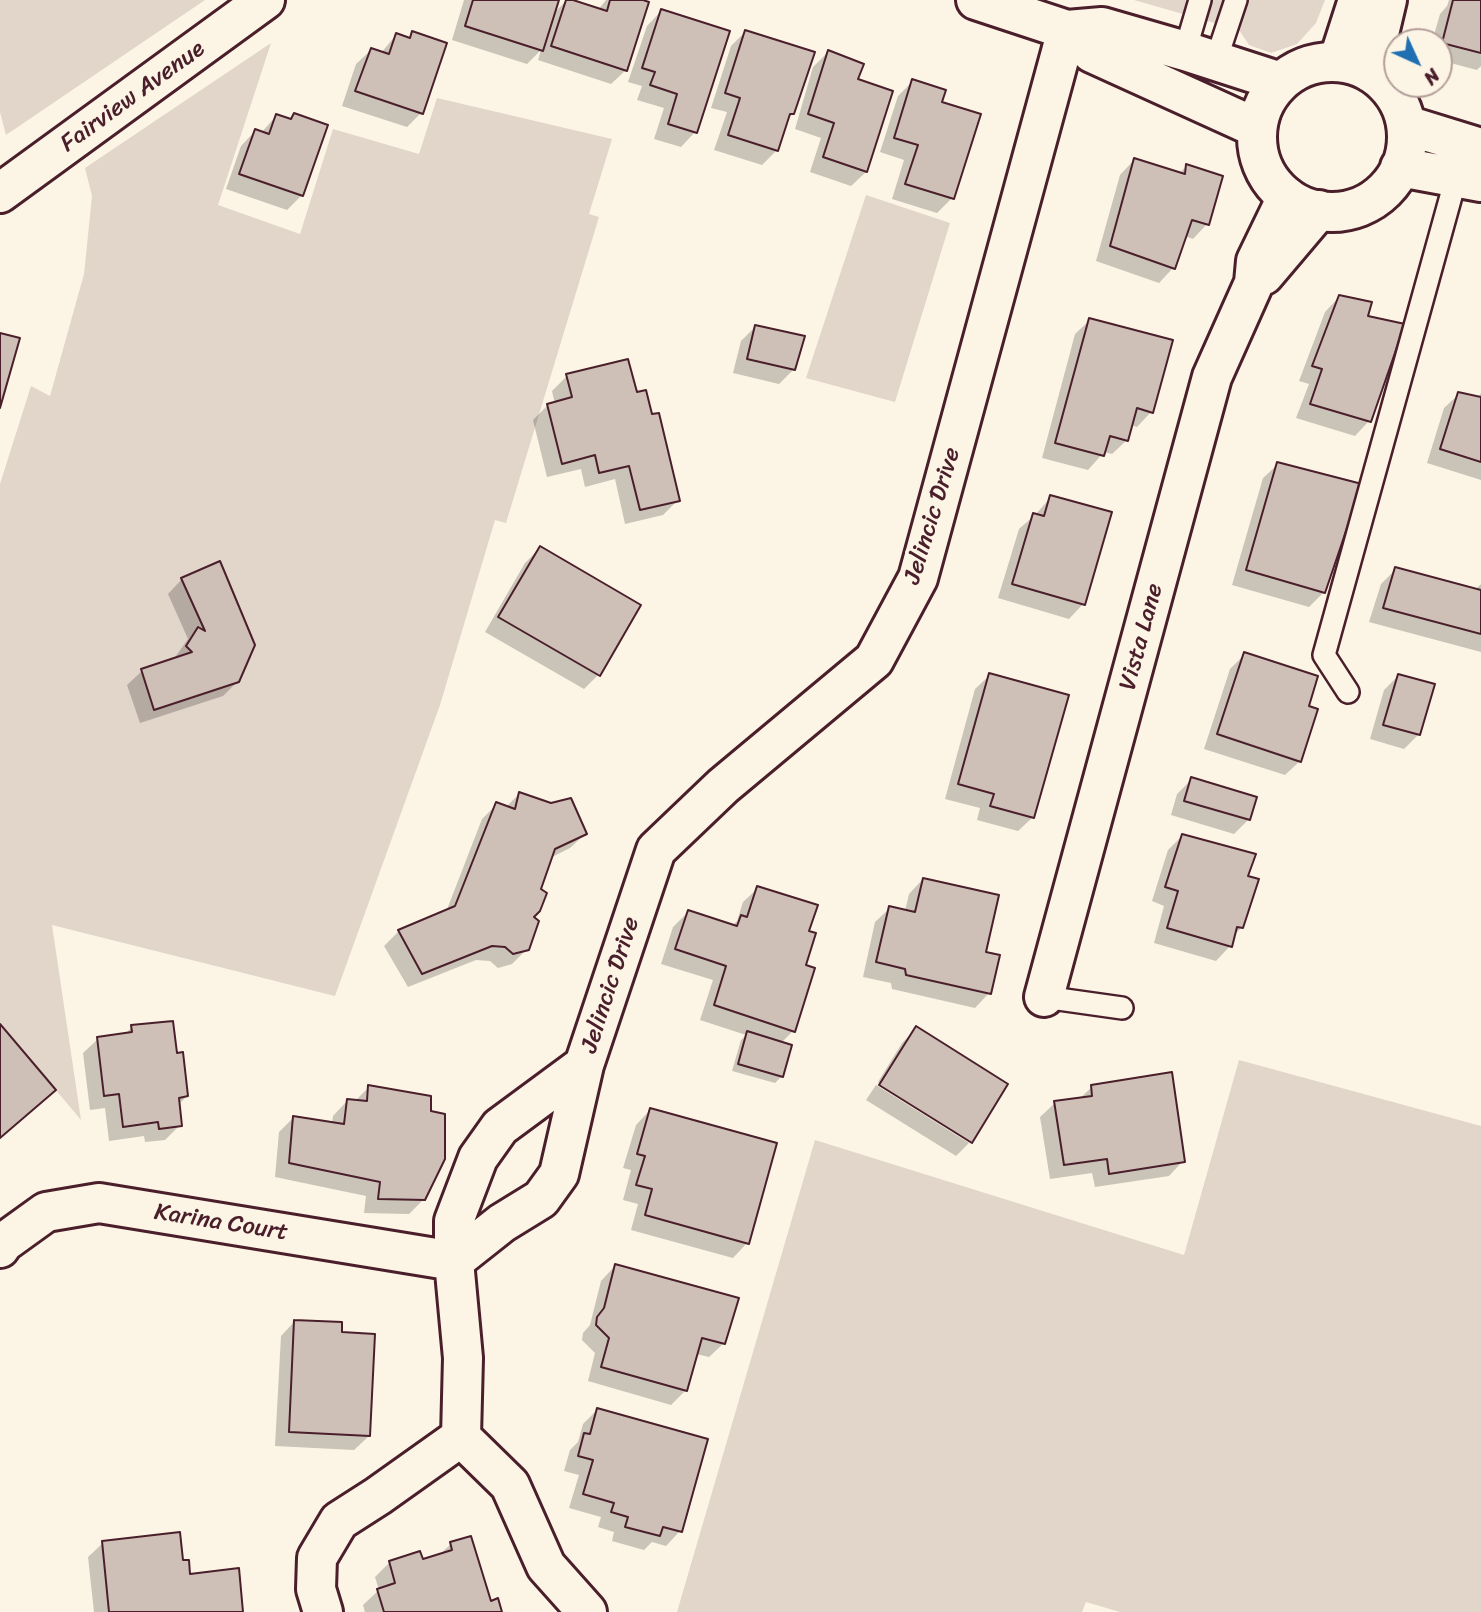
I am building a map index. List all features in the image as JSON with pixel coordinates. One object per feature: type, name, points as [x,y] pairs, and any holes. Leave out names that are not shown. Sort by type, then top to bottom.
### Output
[{"type":"street","name":"Fairview Avenue","points":[[0,193],[265,0]]},
{"type":"street","points":[[976,0],[1067,30],[1102,27],[1281,82]]},
{"type":"street","points":[[1354,67],[1358,0]]},
{"type":"street","points":[[1354,67],[1387,0]]},
{"type":"street","points":[[1067,30],[1092,53],[1257,128]]},
{"type":"street","name":"Jelincic Drive","points":[[454,1261],[502,1223],[541,1199],[559,1174],[584,1065],[656,850],[723,786],[874,660],[918,578],[1067,30]]},
{"type":"street","points":[[1318,63],[1354,67],[1387,85],[1399,104],[1406,125],[1406,146],[1400,167],[1387,188],[1367,203],[1343,211],[1303,204],[1273,183],[1263,166],[1257,128],[1262,111],[1269,95],[1298,70],[1318,63]]},
{"type":"street","points":[[1406,125],[1481,148]]},
{"type":"street","points":[[1400,167],[1469,180]]},
{"type":"street","name":"Vista Lane","points":[[1044,997],[1212,377],[1254,283],[1256,261],[1303,204]]},
{"type":"street","name":"Jelincic Drive","points":[[461,1437],[463,1358],[454,1261],[454,1221],[472,1170],[500,1127],[584,1065]]},
{"type":"street","points":[[472,1170],[522,1211]]},
{"type":"street","name":"Karina Court","points":[[0,1248],[2,1243],[46,1212],[99,1203],[454,1261]]},
{"type":"street","points":[[323,1612],[316,1589],[317,1558],[339,1521],[461,1437],[510,1485],[546,1566],[587,1612]]},
{"type":"lane","points":[[1200,0],[1200,55]]},
{"type":"lane","points":[[1200,55],[1236,0]]},
{"type":"lane","points":[[1348,692],[1324,655],[1469,180]]},
{"type":"lane","points":[[1044,997],[1122,1009]]},
{"type":"shaded area","points":[[0,0],[205,0],[6,135],[0,112]]},
{"type":"shaded area","points":[[1134,0],[1325,0],[1316,23],[1297,44],[1271,53],[1249,45],[1239,30]]},
{"type":"shaded area","points":[[271,43],[218,205],[300,234],[333,129],[419,154],[437,98],[612,139],[589,214],[599,217],[506,523],[495,520],[440,705],[335,996],[52,925],[81,1120],[0,1024],[0,484],[31,386],[50,396],[84,274],[92,196],[85,168]]},
{"type":"shaded area","points":[[866,195],[950,223],[895,402],[806,378]]},
{"type":"shaded area","points":[[1239,1060],[1481,1126],[1481,1612],[1120,1612],[1086,1602],[1082,1612],[677,1612],[815,1140],[1184,1255]]},
{"type":"building","points":[[473,0],[559,0],[543,51],[465,26]]},
{"type":"building","points":[[566,0],[607,11],[610,0],[649,2],[627,71],[551,46]]},
{"type":"building","points":[[1453,0],[1481,0],[1481,53],[1453,46],[1453,28],[1446,28]]},
{"type":"building","points":[[661,9],[730,31],[697,133],[668,124],[677,94],[650,85],[655,72],[642,68]]},
{"type":"building","points":[[745,30],[815,52],[778,151],[728,135],[740,98],[725,93]]},
{"type":"building","points":[[412,31],[447,43],[423,114],[355,91],[371,48],[389,54],[396,33],[410,38]]},
{"type":"building","points":[[828,50],[864,64],[858,79],[893,91],[867,172],[823,157],[834,123],[808,114]]},
{"type":"building","points":[[912,79],[946,90],[942,102],[981,114],[954,199],[905,184],[918,145],[894,138]]},
{"type":"building","points":[[294,113],[328,125],[303,196],[239,174],[255,129],[269,134],[276,114],[291,119]]},
{"type":"building","points":[[1134,158],[1185,174],[1186,164],[1223,176],[1209,225],[1192,220],[1175,269],[1110,246]]},
{"type":"building","points":[[1339,295],[1372,302],[1368,316],[1405,324],[1371,422],[1310,404],[1322,369],[1312,366]]},
{"type":"building","points":[[1089,318],[1173,340],[1153,413],[1137,408],[1128,441],[1110,436],[1104,456],[1055,443]]},
{"type":"building","points":[[755,325],[805,336],[795,370],[747,359]]},
{"type":"building","points":[[0,333],[20,338],[0,408]]},
{"type":"building","points":[[628,359],[637,392],[646,390],[652,414],[659,413],[680,501],[640,510],[629,466],[599,473],[595,455],[562,464],[547,404],[572,397],[566,374]]},
{"type":"building","points":[[1458,392],[1481,397],[1481,462],[1440,449]]},
{"type":"building","points":[[1277,462],[1362,484],[1325,593],[1246,570]]},
{"type":"building","points":[[1050,495],[1112,512],[1085,605],[1012,584],[1033,513],[1044,516]]},
{"type":"building","points":[[540,546],[641,605],[600,676],[498,617]]},
{"type":"building","points":[[220,561],[255,645],[239,682],[154,710],[141,669],[192,652],[186,646],[198,627],[205,631],[181,578]]},
{"type":"building","points":[[1395,567],[1481,590],[1481,634],[1383,608]]},
{"type":"building","points":[[1244,652],[1318,676],[1309,706],[1318,709],[1301,762],[1217,734]]},
{"type":"building","points":[[989,673],[1069,695],[1034,818],[990,806],[994,794],[958,784]]},
{"type":"building","points":[[1398,674],[1435,684],[1420,735],[1383,725]]},
{"type":"building","points":[[1191,777],[1257,797],[1250,820],[1184,801]]},
{"type":"building","points":[[519,792],[551,803],[571,798],[587,834],[555,849],[541,889],[547,893],[540,911],[534,917],[539,921],[529,950],[513,954],[505,947],[492,946],[422,974],[398,930],[455,906],[496,802],[515,809]]},
{"type":"building","points":[[1182,834],[1256,854],[1248,876],[1259,879],[1243,928],[1237,927],[1232,947],[1167,928],[1178,891],[1165,887]]},
{"type":"building","points":[[923,878],[999,895],[986,952],[1000,955],[991,994],[906,975],[905,969],[876,962],[889,906],[915,912]]},
{"type":"building","points":[[757,886],[818,905],[809,931],[816,933],[806,965],[815,968],[795,1032],[714,1005],[726,966],[675,949],[688,910],[737,926],[741,915],[747,917]]},
{"type":"building","points":[[173,1021],[177,1053],[183,1052],[188,1096],[179,1098],[182,1126],[159,1129],[158,1122],[123,1127],[119,1094],[104,1096],[97,1037],[132,1032],[131,1025]]},
{"type":"building","points":[[0,1024],[56,1090],[0,1138]]},
{"type":"building","points":[[916,1026],[1008,1084],[972,1143],[879,1085]]},
{"type":"building","points":[[747,1031],[792,1045],[783,1077],[738,1064]]},
{"type":"building","points":[[1172,1072],[1185,1162],[1109,1174],[1107,1159],[1064,1165],[1054,1101],[1092,1096],[1091,1085]]},
{"type":"building","points":[[368,1085],[431,1096],[431,1111],[445,1114],[445,1159],[425,1200],[378,1199],[380,1182],[289,1163],[293,1116],[344,1124],[347,1099],[367,1101]]},
{"type":"building","points":[[650,1108],[777,1143],[749,1244],[645,1215],[652,1189],[636,1185],[645,1156],[637,1154]]},
{"type":"building","points":[[615,1264],[739,1298],[725,1344],[702,1338],[687,1391],[601,1367],[609,1338],[596,1325],[597,1317],[604,1308]]},
{"type":"building","points":[[294,1320],[342,1322],[342,1332],[375,1334],[370,1436],[289,1432]]},
{"type":"building","points":[[597,1408],[708,1439],[682,1532],[663,1527],[660,1536],[625,1527],[628,1517],[611,1512],[614,1503],[583,1494],[593,1460],[578,1456],[584,1433],[590,1434]]},
{"type":"building","points":[[180,1532],[183,1560],[189,1560],[190,1574],[239,1568],[243,1612],[109,1612],[102,1541]]},
{"type":"building","points":[[471,1536],[491,1601],[498,1598],[502,1612],[384,1612],[377,1589],[395,1583],[389,1561],[420,1551],[423,1559],[452,1550],[450,1542]]}]
